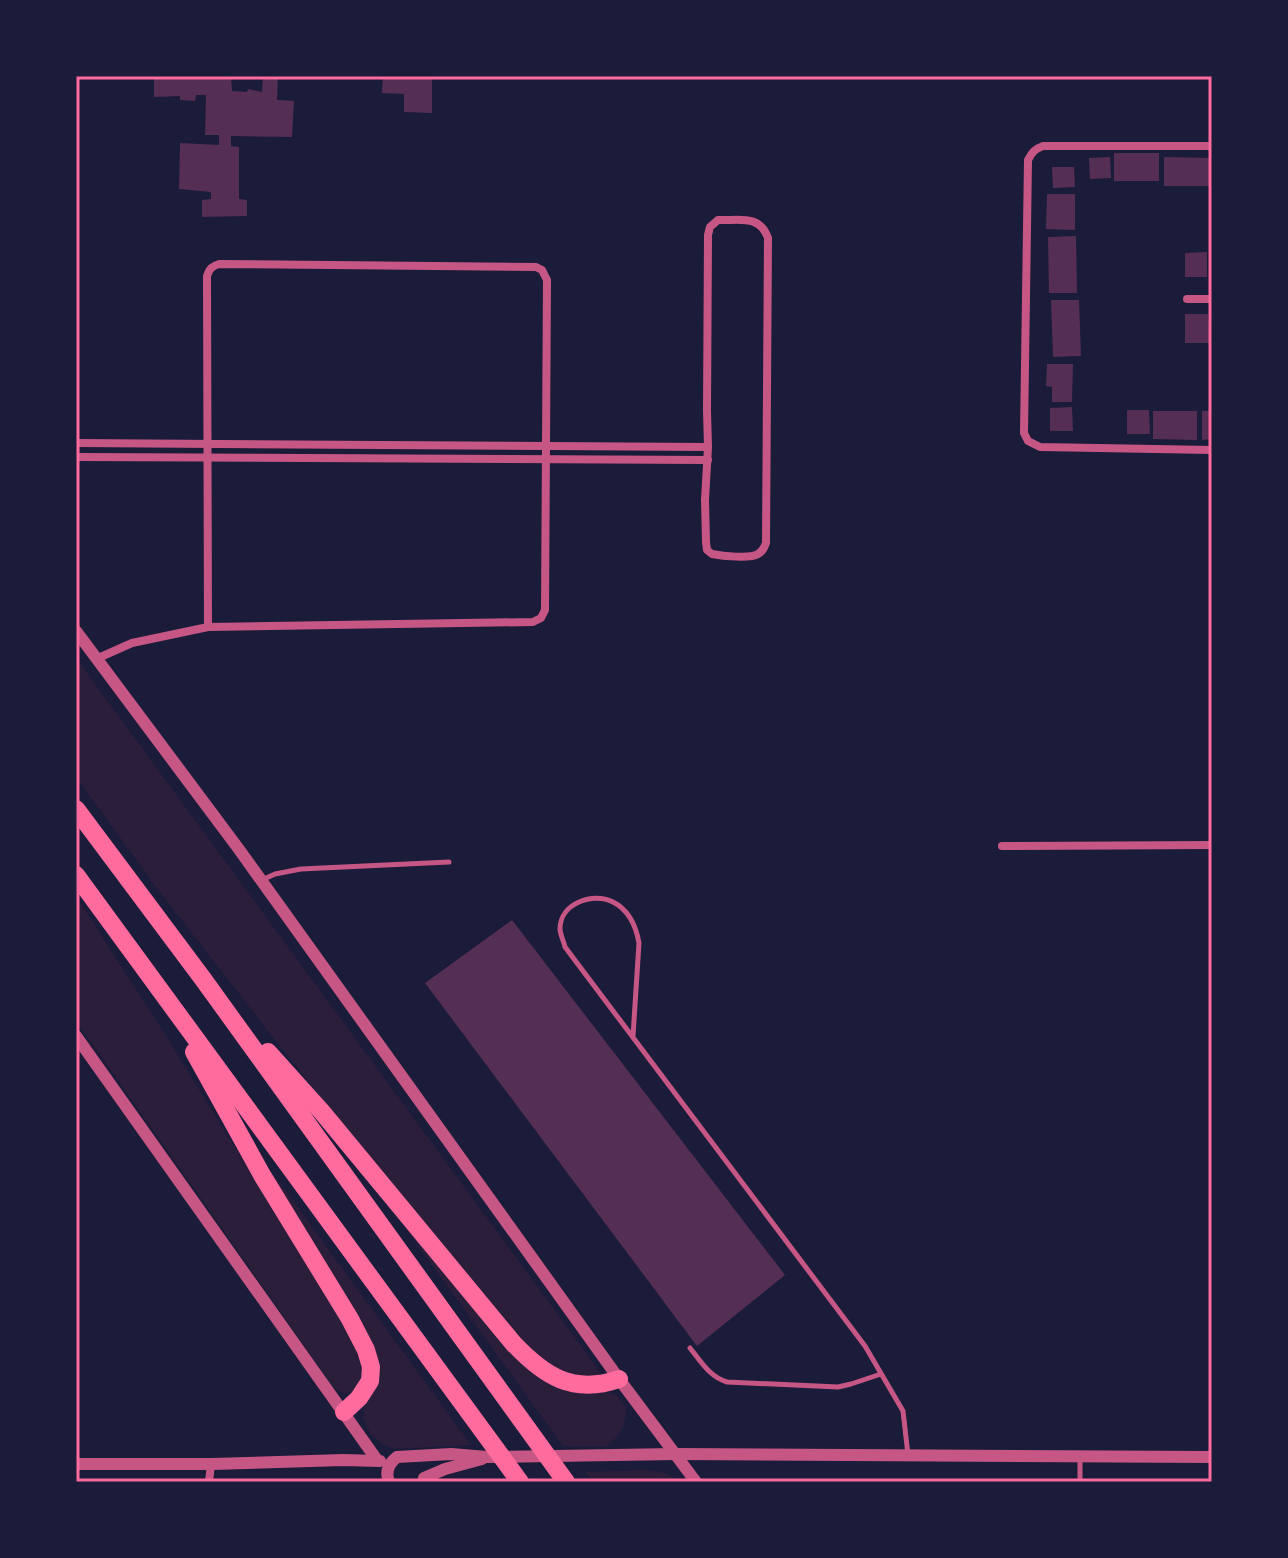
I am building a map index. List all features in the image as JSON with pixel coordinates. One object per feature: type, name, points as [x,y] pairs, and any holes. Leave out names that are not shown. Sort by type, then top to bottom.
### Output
[{"type":"highway","points":[[76,809],[203,979],[566,1482]]},
{"type":"highway","points":[[76,875],[520,1482]]},
{"type":"highway","points":[[203,979],[322,1112],[529,1360],[550,1375],[575,1384],[599,1385],[619,1379]]},
{"type":"highway","points":[[155,983],[262,1175],[366,1350],[371,1367],[370,1381],[359,1398],[344,1412]]},
{"type":"street","points":[[1212,146],[1043,146],[1031,154],[1028,160],[1024,433],[1028,441],[1040,447],[1212,450]]},
{"type":"street","points":[[718,220],[755,221],[761,224],[768,238],[766,543],[758,554],[718,555],[707,550],[705,500],[708,447],[708,235],[710,227],[718,220]]},
{"type":"street","points":[[96,659],[132,643],[208,627],[533,622],[541,618],[545,610],[547,280],[542,270],[536,267],[219,264],[209,270],[208,627]]},
{"type":"street","points":[[1187,299],[1212,299]]},
{"type":"street","points":[[76,443],[708,447]]},
{"type":"street","points":[[76,457],[708,460]]},
{"type":"street","points":[[76,631],[262,881],[696,1482]]},
{"type":"street","points":[[1002,846],[1212,845]]},
{"type":"street","points":[[76,1036],[344,1412],[383,1462],[389,1482]]},
{"type":"street","points":[[76,1464],[383,1462],[403,1456],[451,1454],[487,1457],[675,1454],[1212,1457]]},
{"type":"street","points":[[414,1457],[424,1468],[424,1480],[445,1469],[487,1457]]},
{"type":"street","points":[[209,1482],[211,1464]]},
{"type":"lane","points":[[262,881],[275,874],[301,869],[449,862]]},
{"type":"lane","points":[[633,1036],[639,943],[636,928],[626,911],[612,901],[596,899],[574,904],[564,914],[560,928],[565,947],[865,1346],[903,1411],[908,1456]]},
{"type":"lane","points":[[690,1348],[709,1372],[727,1382],[838,1387],[881,1374]]},
{"type":"lane","points":[[1080,1457],[1080,1482]]},
{"type":"shaded area","points":[[76,658],[600,1372],[594,1381],[577,1378],[537,1359],[498,1315],[286,1054],[159,891],[76,777]]},
{"type":"shaded area","points":[[76,896],[357,1345],[363,1374],[359,1386],[353,1390],[345,1394],[334,1388],[76,1021]]},
{"type":"shaded area","points":[[263,1163],[471,1445],[395,1449],[382,1444],[371,1434],[363,1419],[364,1407],[373,1392],[374,1349],[360,1318]]},
{"type":"shaded area","points":[[377,1189],[519,1358],[617,1396],[626,1407],[626,1413],[622,1429],[612,1442],[607,1446],[563,1446]]},
{"type":"shaded area","points":[[647,1470],[666,1473],[679,1482],[593,1482],[586,1472]]},
{"type":"building","points":[[154,76],[231,76],[232,91],[247,92],[248,89],[262,92],[263,76],[278,76],[277,100],[294,101],[292,137],[231,136],[231,146],[239,147],[239,199],[247,200],[247,216],[202,217],[202,200],[211,199],[211,192],[179,189],[180,143],[219,145],[219,135],[205,135],[206,95],[196,95],[195,101],[180,100],[180,96],[154,97]]},
{"type":"building","points":[[383,76],[432,77],[432,113],[404,112],[404,94],[382,93]]},
{"type":"building","points":[[1114,153],[1159,153],[1159,181],[1114,181]]},
{"type":"building","points":[[1110,157],[1111,178],[1090,179],[1089,158]]},
{"type":"building","points":[[1164,157],[1212,158],[1212,186],[1164,186]]},
{"type":"building","points":[[1052,167],[1074,167],[1075,187],[1053,188]]},
{"type":"building","points":[[1047,194],[1075,194],[1075,230],[1046,229]]},
{"type":"building","points":[[1076,236],[1077,293],[1049,293],[1048,237]]},
{"type":"building","points":[[1207,252],[1207,277],[1185,277],[1185,253]]},
{"type":"building","points":[[1051,300],[1079,300],[1081,356],[1053,357]]},
{"type":"building","points":[[1185,314],[1208,314],[1210,343],[1185,343]]},
{"type":"building","points":[[1047,364],[1073,364],[1072,402],[1052,402],[1052,387],[1046,386]]},
{"type":"building","points":[[1072,407],[1073,431],[1050,431],[1050,408]]},
{"type":"building","points":[[1127,410],[1149,410],[1150,434],[1127,434]]},
{"type":"building","points":[[1153,411],[1197,411],[1197,440],[1153,439]]},
{"type":"building","points":[[1202,411],[1212,411],[1212,439],[1202,440]]},
{"type":"building","points":[[512,920],[785,1275],[697,1346],[425,983]]}]
